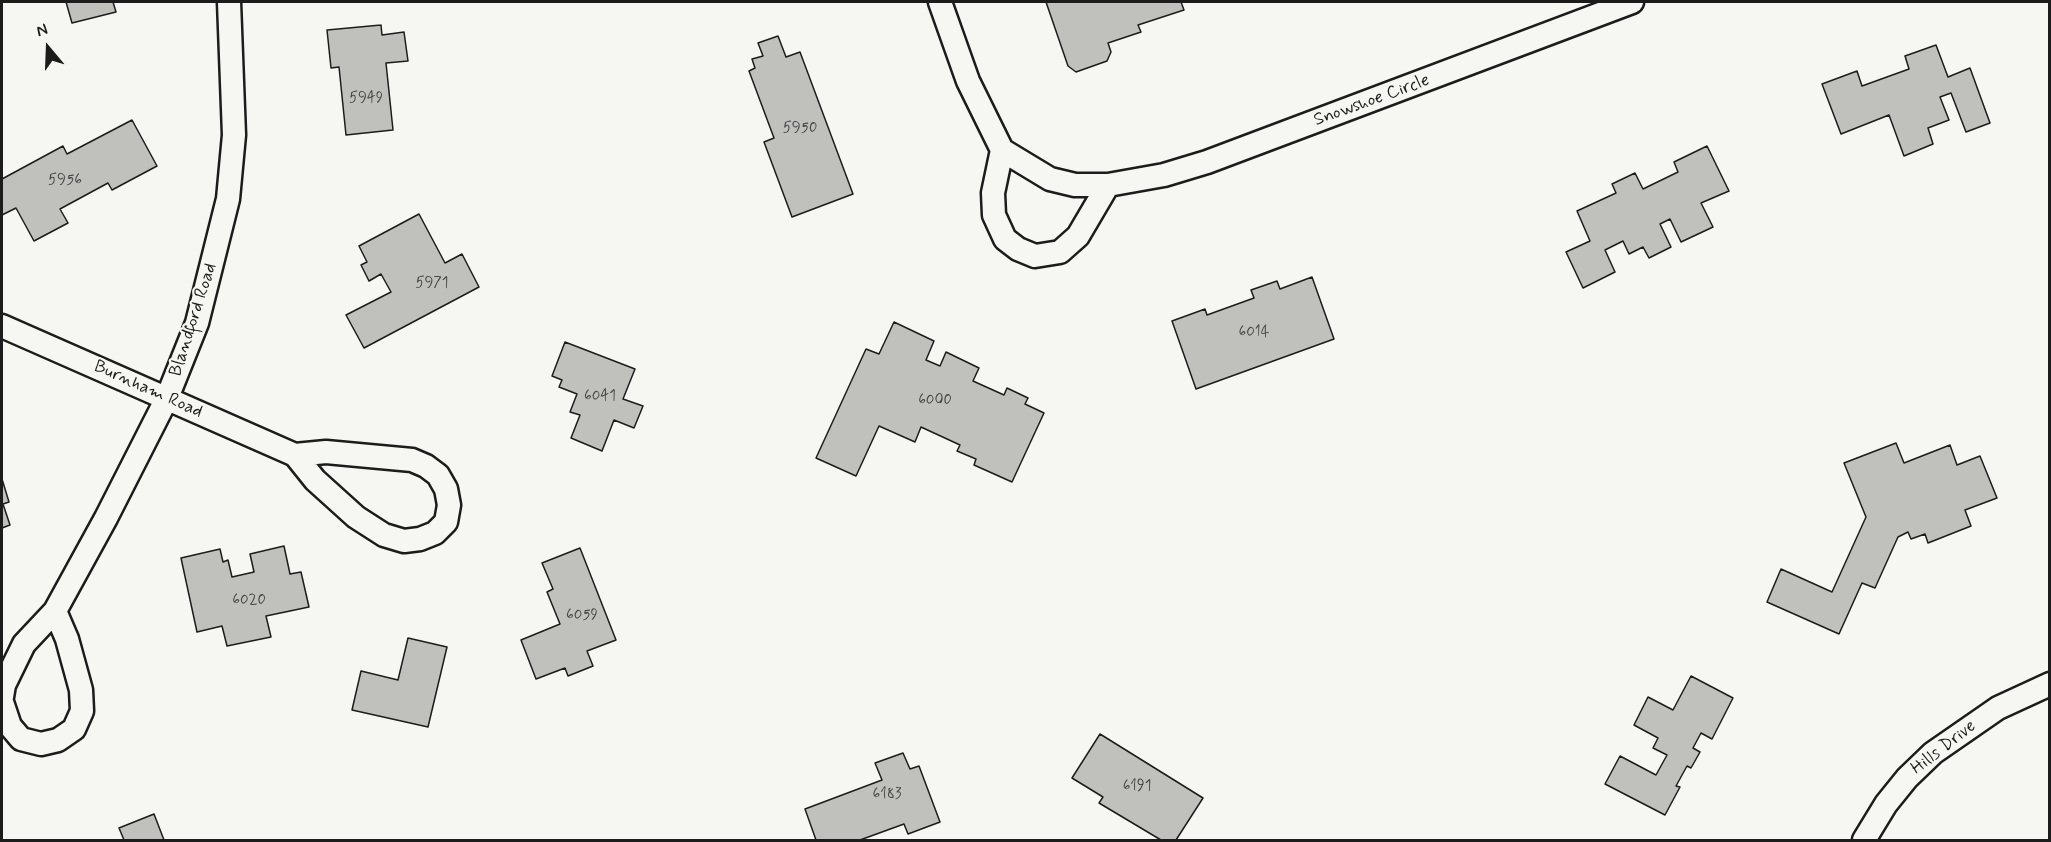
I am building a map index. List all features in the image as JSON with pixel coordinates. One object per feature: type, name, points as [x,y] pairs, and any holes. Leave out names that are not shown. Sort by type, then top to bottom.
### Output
[{"type":"street","name":"Blandford Road","points":[[2,697],[4,686],[24,644],[55,611],[106,518],[167,398],[197,323],[228,199],[234,135],[229,2]]},
{"type":"street","points":[[940,2],[968,81],[1002,150],[993,193],[994,215],[1005,239],[1018,249],[1035,256],[1060,252],[1078,236],[1108,185]]},
{"type":"street","name":"Snowshoe Circle","points":[[1002,150],[1050,179],[1075,185],[1108,185],[1164,175],[1207,162],[1632,2]]},
{"type":"street","name":"Burnham Road","points":[[2,326],[295,455]]},
{"type":"street","points":[[326,452],[412,460],[426,466],[438,475],[446,489],[449,505],[446,522],[435,533],[420,539],[404,541],[384,535],[356,518],[315,480],[295,455],[326,452]]},
{"type":"street","points":[[2,702],[10,726],[21,739],[41,744],[58,740],[74,729],[82,711],[81,690],[67,639],[55,611]]},
{"type":"street","name":"Hills Drive","points":[[1864,840],[1886,804],[1907,778],[1933,753],[1998,708],[2049,684]]},
{"type":"building","points":[[66,2],[113,2],[116,12],[72,23]]},
{"type":"building","points":[[1046,2],[1181,2],[1184,10],[1138,25],[1141,32],[1108,43],[1111,52],[1107,61],[1076,72],[1068,66]]},
{"type":"building","points":[[381,25],[382,35],[404,32],[408,61],[386,63],[393,130],[346,135],[339,67],[331,68],[327,30]]},
{"type":"building","points":[[778,36],[786,57],[800,52],[853,194],[792,217],[764,142],[774,138],[749,71],[755,68],[752,59],[763,56],[758,43]]},
{"type":"building","points":[[1936,45],[1948,77],[1970,68],[1990,123],[1966,132],[1951,93],[1940,97],[1949,120],[1928,128],[1933,144],[1904,156],[1889,115],[1841,134],[1822,84],[1857,71],[1862,86],[1909,69],[1905,56]]},
{"type":"building","points":[[132,120],[157,166],[112,190],[108,183],[60,209],[68,223],[34,241],[16,208],[2,215],[2,179],[63,146],[67,154]]},
{"type":"building","points":[[1707,146],[1729,191],[1701,203],[1713,227],[1681,242],[1670,219],[1660,224],[1671,247],[1649,258],[1643,247],[1629,254],[1623,241],[1605,250],[1615,272],[1583,288],[1566,252],[1590,241],[1577,211],[1616,193],[1612,184],[1635,173],[1643,189],[1678,172],[1674,162]]},
{"type":"building","points":[[419,214],[445,263],[462,254],[479,287],[364,348],[346,315],[391,292],[381,274],[369,281],[361,265],[367,262],[359,246]]},
{"type":"building","points":[[1312,277],[1334,339],[1196,389],[1172,321],[1205,309],[1207,315],[1254,298],[1251,290],[1277,281],[1280,289]]},
{"type":"building","points":[[894,322],[934,341],[926,360],[940,366],[946,352],[979,368],[973,381],[1004,395],[1007,388],[1028,398],[1025,404],[1044,413],[1012,482],[974,465],[976,459],[957,451],[960,445],[921,427],[915,442],[879,426],[856,476],[816,458],[866,349],[879,354]]},
{"type":"building","points":[[565,342],[635,369],[623,399],[643,406],[634,428],[614,420],[602,451],[571,438],[580,415],[570,412],[577,394],[559,387],[562,380],[552,376]]},
{"type":"building","points":[[1896,443],[1904,463],[1950,445],[1957,465],[1980,456],[1997,498],[1965,510],[1971,526],[1928,543],[1925,534],[1911,539],[1908,532],[1898,537],[1875,588],[1862,583],[1839,634],[1767,602],[1781,569],[1832,592],[1866,517],[1844,463]]},
{"type":"building","points":[[2,479],[9,502],[3,504],[10,525],[2,528]]},
{"type":"building","points":[[284,546],[290,574],[301,572],[309,607],[266,616],[271,637],[227,646],[222,626],[197,632],[181,558],[220,549],[223,562],[228,560],[232,577],[254,572],[250,554]]},
{"type":"building","points":[[580,548],[616,640],[587,651],[593,666],[568,676],[565,668],[536,679],[521,640],[560,624],[547,592],[553,589],[542,563]]},
{"type":"building","points":[[408,638],[447,647],[428,727],[352,710],[361,671],[398,680]]},
{"type":"building","points":[[1691,676],[1733,698],[1712,739],[1701,733],[1693,748],[1700,752],[1691,768],[1687,766],[1676,786],[1680,787],[1665,815],[1605,784],[1620,756],[1656,775],[1667,755],[1653,748],[1658,738],[1634,725],[1648,697],[1673,710]]},
{"type":"building","points":[[1100,734],[1203,798],[1176,840],[1161,840],[1099,803],[1103,797],[1072,778]]},
{"type":"building","points":[[903,753],[910,769],[919,766],[940,822],[908,834],[904,824],[860,840],[816,840],[805,809],[882,780],[875,763]]},
{"type":"building","points":[[154,814],[164,840],[124,840],[119,828]]}]
